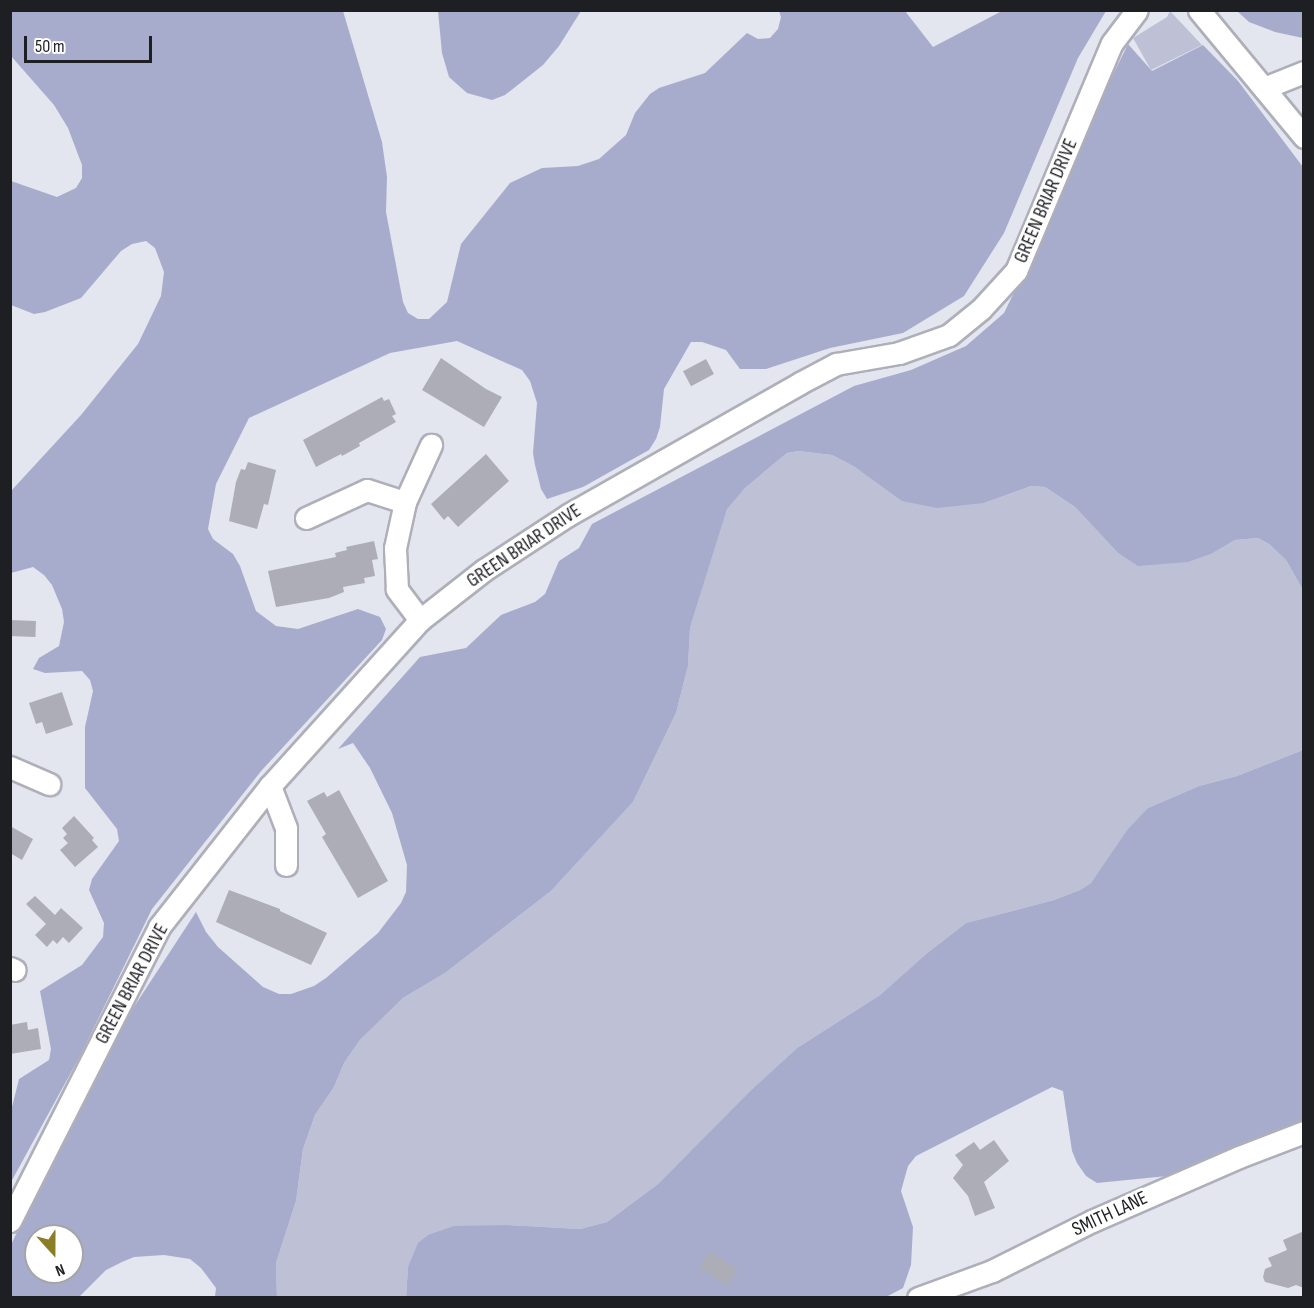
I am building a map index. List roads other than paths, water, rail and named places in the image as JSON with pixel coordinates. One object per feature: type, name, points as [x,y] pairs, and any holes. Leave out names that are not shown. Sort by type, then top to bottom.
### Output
[{"type":"street","name":"GREEN BRIAR DRIVE","points":[[10,1221],[159,927],[270,786],[420,620],[484,570],[568,515],[800,383],[836,364],[899,353],[949,335],[981,309],[1016,272],[1112,43],[1137,10]]},
{"type":"street","points":[[1199,10],[1304,137]]},
{"type":"street","points":[[1264,88],[1304,72]]},
{"type":"street","points":[[420,620],[398,589],[394,548],[405,502],[431,445]]},
{"type":"street","points":[[306,518],[367,490],[405,502]]},
{"type":"street","points":[[10,767],[49,784]]},
{"type":"street","points":[[270,786],[286,828],[286,865]]},
{"type":"street","name":"SMITH LANE","points":[[918,1298],[992,1272],[1092,1221],[1239,1157],[1304,1132]]}]
